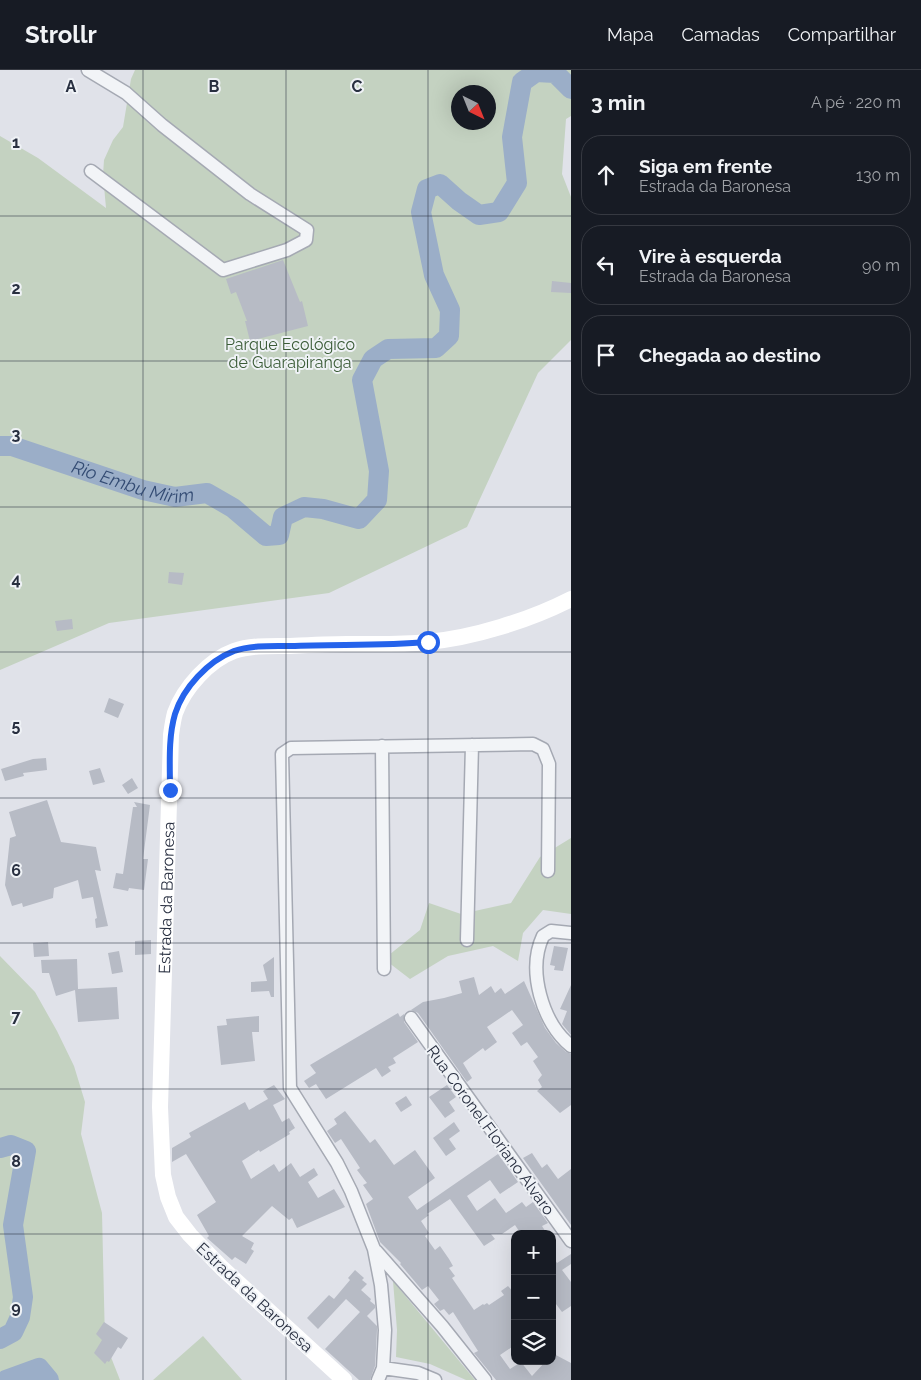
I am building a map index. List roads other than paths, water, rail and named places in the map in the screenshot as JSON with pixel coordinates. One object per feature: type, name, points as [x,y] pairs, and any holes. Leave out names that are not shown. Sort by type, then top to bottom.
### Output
[{"type":"main road","name":"Estrada da Baronesa","points":[[344,1380],[222,1268],[190,1235],[176,1217],[168,1197],[163,1175],[160,1107],[171,735],[175,714],[183,696],[201,674],[218,660],[234,651],[257,647],[428,642],[475,634],[530,616],[571,599]]},
{"type":"street","points":[[88,70],[126,93],[162,125],[250,194],[307,230],[306,240],[287,250],[223,270],[91,171]]},
{"type":"street","points":[[435,1380],[418,1373],[381,1374],[386,1330],[382,1286],[374,1249],[351,1191],[290,1088],[282,754],[291,748],[533,744],[543,749],[549,764],[548,871]]},
{"type":"street","points":[[466,940],[472,745]]},
{"type":"street","points":[[382,746],[384,969]]},
{"type":"street","points":[[571,933],[551,930],[543,936],[537,965],[537,985],[549,1018],[556,1031],[571,1046]]},
{"type":"street","name":"Rua Coronel Floriano Alvaro","points":[[411,1018],[571,1241]]},
{"type":"street","points":[[374,1249],[442,1326],[485,1380]]},
{"type":"waterway","name":"Rio Embu Mirim","points":[[0,446],[12,446],[143,490],[175,497],[207,493],[233,508],[266,536],[279,535],[283,517],[304,507],[323,509],[359,519],[377,500],[379,471],[362,380],[373,359],[388,349],[436,348],[449,336],[450,310],[434,275],[421,212],[427,189],[440,184],[479,215],[499,212],[517,183],[512,137],[522,82],[536,72],[555,73],[571,89]]},
{"type":"waterway","name":"Rio Embu Mirim","points":[[0,1148],[11,1145],[26,1151],[13,1225],[23,1297],[20,1317],[13,1332],[0,1339]]},
{"type":"waterway","name":"Rio Embu Mirim","points":[[6,1380],[39,1368],[49,1380]]},
{"type":"park label","name":"Parque Ecológico de Guarapiranga","points":[[290,353]]}]
